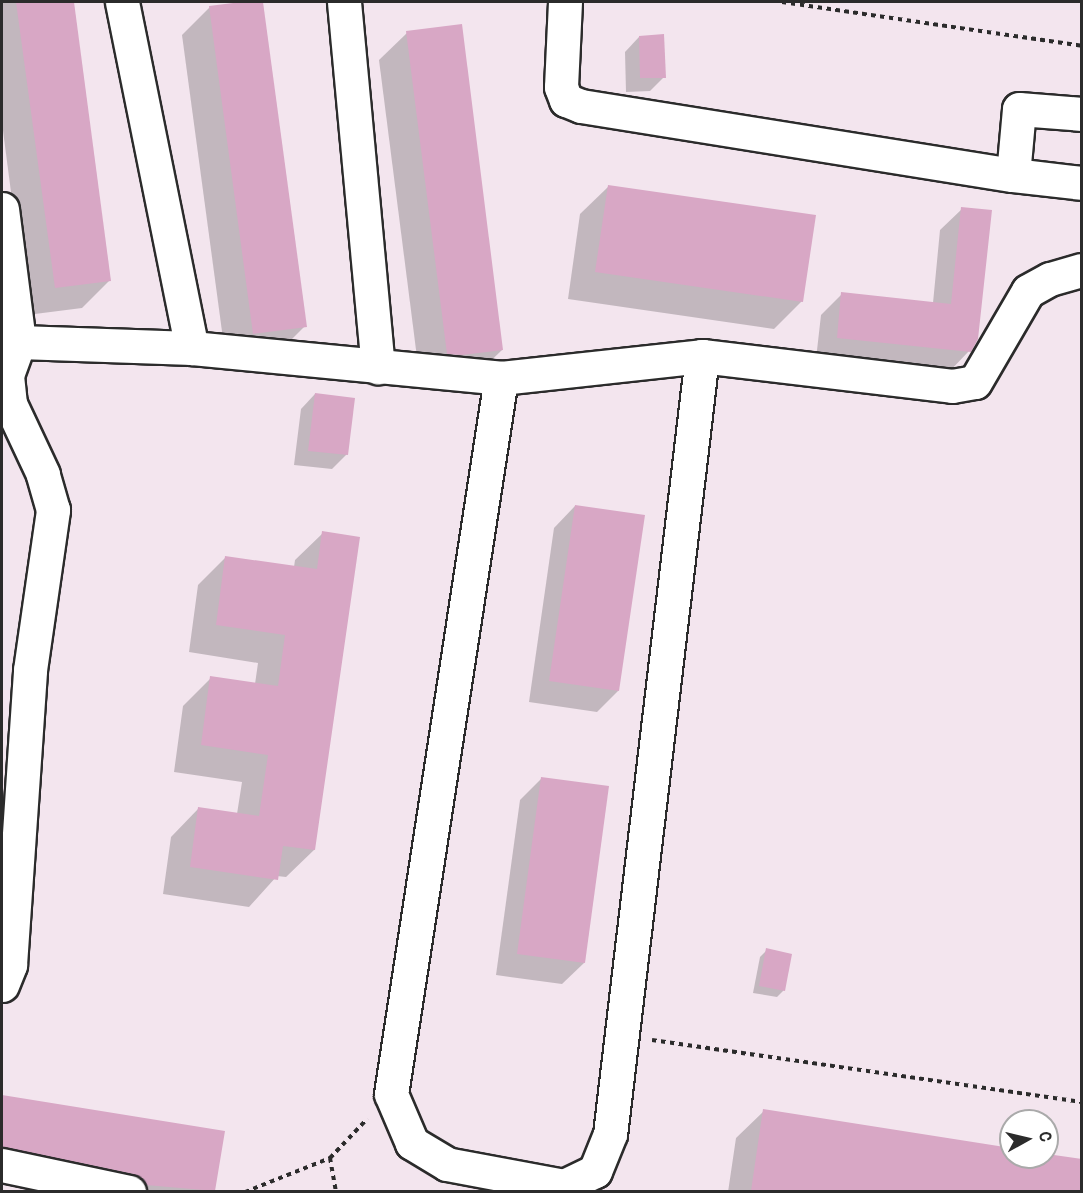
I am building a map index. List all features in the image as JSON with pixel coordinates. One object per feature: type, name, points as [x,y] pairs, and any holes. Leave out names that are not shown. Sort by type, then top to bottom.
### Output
[{"type":"street","points":[[122,2],[192,348]]},
{"type":"street","points":[[344,2],[378,367]]},
{"type":"street","points":[[565,2],[561,87],[566,100],[581,106],[1013,175],[1082,183]]},
{"type":"street","points":[[1013,175],[1019,109],[1082,114]]},
{"type":"street","points":[[2,209],[10,343],[7,375],[10,404],[43,474],[52,510],[30,670],[10,965],[2,985]]},
{"type":"street","points":[[10,343],[192,348],[501,378],[702,356],[952,386],[975,382],[1028,291],[1050,279],[1082,270]]},
{"type":"street","points":[[501,378],[391,1094],[412,1143],[447,1164],[564,1186],[595,1171],[610,1134],[702,356]]},
{"type":"street","points":[[2,1165],[129,1191]]},
{"type":"path","points":[[782,2],[1082,46]]},
{"type":"path","points":[[622,1035],[1082,1102]]},
{"type":"path","points":[[244,1191],[330,1158],[391,1094]]},
{"type":"path","points":[[330,1158],[336,1191]]},
{"type":"building","points":[[16,2],[74,2],[111,281],[55,288]]},
{"type":"building","points":[[263,2],[307,327],[253,334],[209,6]]},
{"type":"building","points":[[462,24],[503,350],[462,355],[447,354],[406,31]]},
{"type":"building","points":[[664,34],[666,78],[640,78],[639,36]]},
{"type":"building","points":[[608,185],[816,215],[803,302],[595,272]]},
{"type":"building","points":[[961,207],[992,210],[978,339],[971,352],[837,338],[841,292],[951,304]]},
{"type":"building","points":[[315,393],[355,398],[348,455],[308,451]]},
{"type":"building","points":[[575,505],[645,515],[619,691],[549,681]]},
{"type":"building","points":[[322,531],[360,537],[315,850],[283,846],[278,880],[190,867],[198,807],[259,816],[268,755],[201,745],[210,676],[278,686],[285,635],[216,625],[225,556],[317,569]]},
{"type":"building","points":[[541,777],[609,786],[585,963],[517,954]]},
{"type":"building","points":[[766,948],[792,954],[785,991],[759,986]]},
{"type":"building","points":[[2,1095],[225,1131],[215,1191],[146,1185],[133,1174],[2,1147]]},
{"type":"building","points":[[763,1109],[999,1146],[999,1169],[1059,1169],[1059,1156],[1082,1159],[1082,1191],[751,1191]]}]
